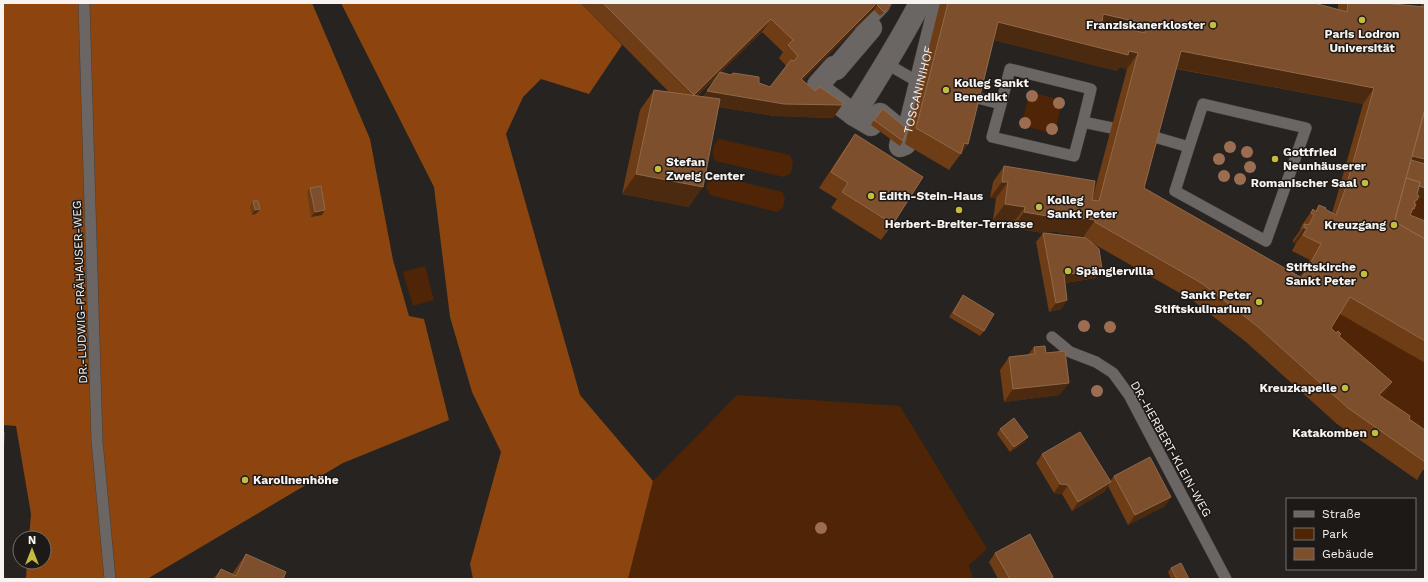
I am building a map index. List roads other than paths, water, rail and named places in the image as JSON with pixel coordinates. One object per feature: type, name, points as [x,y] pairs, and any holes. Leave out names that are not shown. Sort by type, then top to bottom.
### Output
[{"type":"street","name":"TOSCANINIHOF","points":[[880,3],[863,21],[871,28],[836,69],[834,67],[818,85],[822,89],[820,90],[854,115],[871,125],[880,114],[903,133],[900,146],[905,144],[940,3]]},
{"type":"street","points":[[854,115],[887,64],[920,3]]},
{"type":"lane","name":"DR.-LUDWIG-PRÄHAUSER-WEG","points":[[84,3],[97,440],[110,579]]},
{"type":"lane","points":[[887,64],[920,83]]},
{"type":"lane","points":[[1010,69],[1091,89],[1074,156],[992,137],[1001,104],[1010,69]]},
{"type":"lane","points":[[972,97],[1001,104]]},
{"type":"lane","points":[[1203,104],[1306,128],[1266,241],[1175,191],[1189,147],[1203,104]]},
{"type":"lane","points":[[1083,122],[1112,128]]},
{"type":"lane","points":[[1151,136],[1189,147]]},
{"type":"lane","name":"DR.-HERBERT-KLEIN-WEG","points":[[1052,337],[1070,352],[1096,362],[1113,373],[1129,395],[1226,579]]},
{"type":"place","name":"Paris Lodron Universität","points":[[1362,20]]},
{"type":"place","name":"Franziskanerkloster","points":[[1213,25]]},
{"type":"place","name":"Kolleg Sankt Benedikt","points":[[946,90]]},
{"type":"place","name":"Gottfried Neunhäuserer","points":[[1275,159]]},
{"type":"place","name":"Stefan Zweig Center","points":[[658,169]]},
{"type":"place","name":"Romanischer Saal","points":[[1365,183]]},
{"type":"place","name":"Edith-Stein-Haus","points":[[871,196]]},
{"type":"place","name":"Kolleg Sankt Peter","points":[[1039,207]]},
{"type":"place","name":"Herbert-Breiter-Terrasse","points":[[959,210]]},
{"type":"place","name":"Kreuzgang","points":[[1394,225]]},
{"type":"place","name":"Spänglervilla","points":[[1068,271]]},
{"type":"place","name":"Stiftskirche Sankt Peter","points":[[1364,274]]},
{"type":"place","name":"Sankt Peter Stiftskulinarium","points":[[1259,302]]},
{"type":"place","name":"Kreuzkapelle","points":[[1345,388]]},
{"type":"place","name":"Katakomben","points":[[1375,433]]},
{"type":"place","name":"Karolinenhöhe","points":[[245,480]]}]
